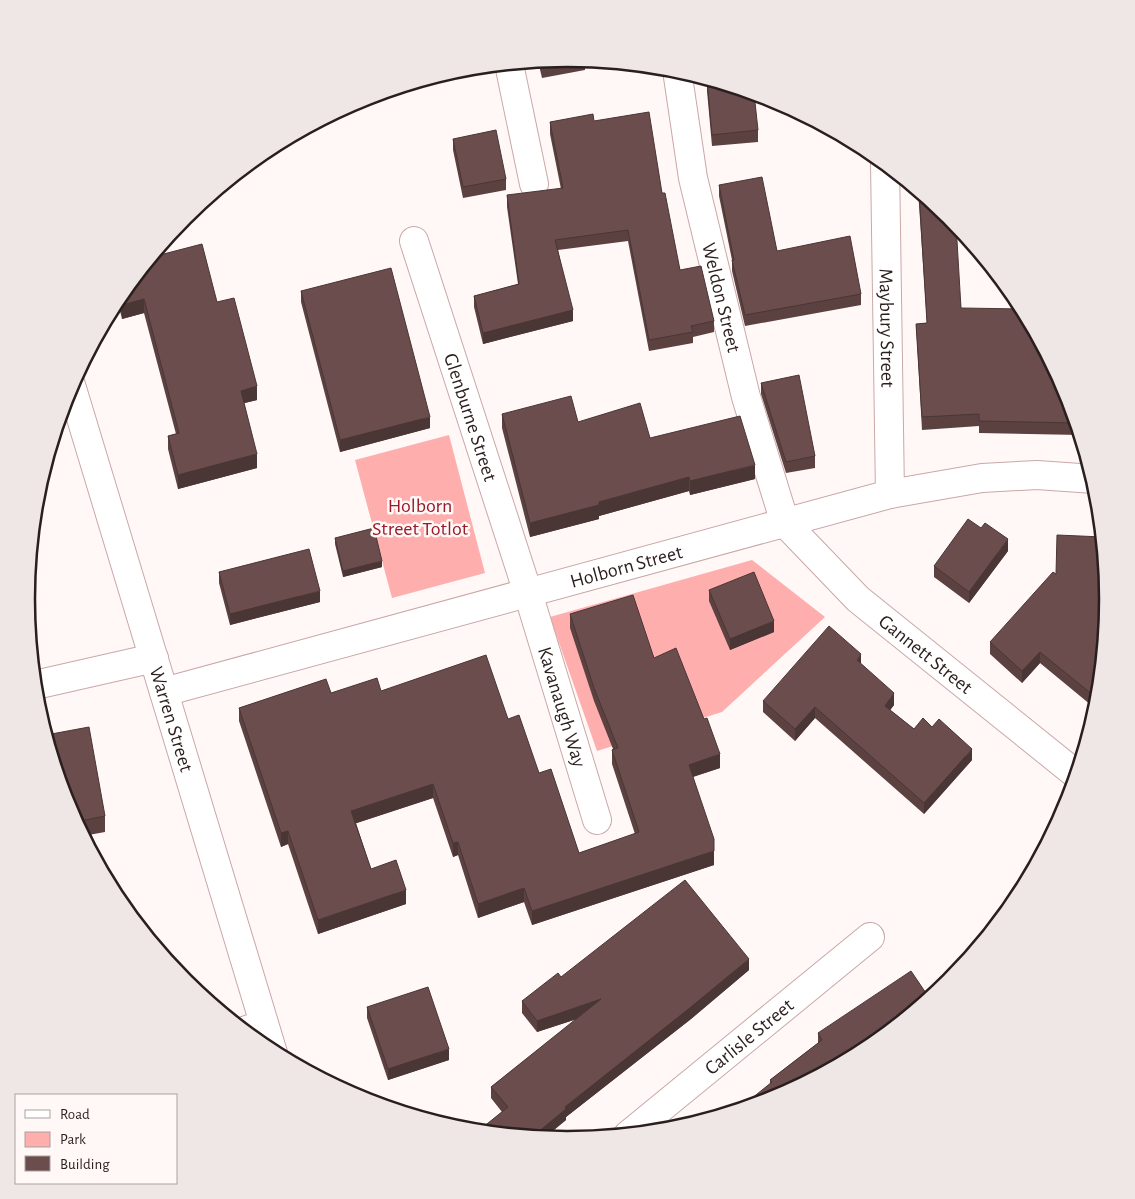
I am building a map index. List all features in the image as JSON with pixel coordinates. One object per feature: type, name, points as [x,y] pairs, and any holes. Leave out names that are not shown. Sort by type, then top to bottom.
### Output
[{"type":"street","points":[[510,71],[534,184]]},
{"type":"street","name":"Weldon Street","points":[[678,79],[695,188],[746,397],[785,523]]},
{"type":"street","name":"Maybury Street","points":[[885,172],[890,494]]},
{"type":"street","name":"Glenburne Street","points":[[414,241],[528,593]]},
{"type":"street","name":"Warren Street","points":[[75,398],[164,692],[254,1027]]},
{"type":"street","name":"Holborn Street","points":[[164,692],[890,494],[982,478],[1037,475],[1086,478]]},
{"type":"street","name":"Gannett Street","points":[[785,523],[858,599],[1072,771]]},
{"type":"street","name":"Kavanaugh Way","points":[[528,593],[597,820]]},
{"type":"street","points":[[42,683],[154,658]]},
{"type":"street","name":"Carlisle Street","points":[[638,1127],[870,937]]},
{"type":"green space","name":"Holborn Street Totlot","points":[[449,435],[485,573],[392,598],[355,460]]},
{"type":"green space","points":[[752,560],[825,617],[722,712],[597,751],[550,617]]},
{"type":"building","points":[[708,86],[755,101],[758,130],[712,135]]},
{"type":"building","points":[[649,112],[662,193],[665,193],[680,270],[701,266],[714,321],[691,326],[693,332],[649,340],[628,230],[555,240],[573,310],[483,333],[474,296],[519,284],[507,195],[563,188],[550,122],[593,114],[594,121]]},
{"type":"building","points":[[496,130],[506,179],[463,187],[453,139]]},
{"type":"building","points":[[762,177],[777,251],[850,236],[861,294],[745,315],[732,260],[734,260],[719,185]]},
{"type":"building","points":[[920,199],[957,236],[961,308],[1013,309],[1029,333],[1045,364],[1070,423],[979,421],[979,414],[922,417],[916,324],[927,323]]},
{"type":"building","points":[[202,244],[217,302],[234,298],[257,386],[241,391],[257,454],[178,475],[168,436],[179,433],[144,299],[125,304],[162,254]]},
{"type":"building","points":[[391,268],[430,417],[340,440],[301,291]]},
{"type":"building","points":[[799,375],[815,456],[786,462],[761,383]]},
{"type":"building","points":[[571,396],[578,422],[640,403],[650,438],[740,416],[755,465],[690,481],[689,477],[599,502],[599,505],[530,523],[502,414]]},
{"type":"building","points":[[968,519],[981,528],[985,523],[1008,539],[969,592],[934,566]]},
{"type":"building","points":[[374,528],[382,561],[343,571],[335,538]]},
{"type":"building","points":[[1057,535],[1096,537],[1100,600],[1099,634],[1091,694],[1040,652],[1022,671],[990,642],[1053,572],[1056,574]]},
{"type":"building","points":[[309,549],[320,591],[230,614],[219,572]]},
{"type":"building","points":[[754,572],[774,621],[730,639],[709,590]]},
{"type":"building","points":[[633,595],[654,658],[676,648],[704,719],[707,718],[720,754],[689,765],[714,839],[714,851],[532,911],[524,888],[478,904],[458,842],[453,843],[433,784],[351,811],[371,869],[396,860],[406,890],[318,920],[288,831],[281,833],[239,708],[326,679],[331,693],[377,678],[381,691],[486,655],[508,719],[519,715],[539,773],[551,769],[579,853],[639,832],[612,750],[618,748],[594,688],[570,614]]},
{"type":"building","points":[[829,626],[861,654],[857,660],[894,693],[885,706],[914,729],[923,718],[932,727],[939,719],[972,749],[924,803],[815,707],[795,729],[763,701]]},
{"type":"building","points":[[89,727],[105,816],[84,820],[63,771],[52,734]]},
{"type":"building","points":[[685,880],[749,959],[565,1107],[566,1109],[539,1131],[485,1125],[508,1107],[491,1087],[601,999],[537,1021],[522,1001],[558,973],[561,977]]},
{"type":"building","points":[[911,971],[926,993],[892,1022],[834,1061],[803,1077],[750,1099],[772,1082],[770,1080],[822,1040],[818,1033]]},
{"type":"building","points":[[428,987],[449,1049],[388,1069],[367,1007]]}]
